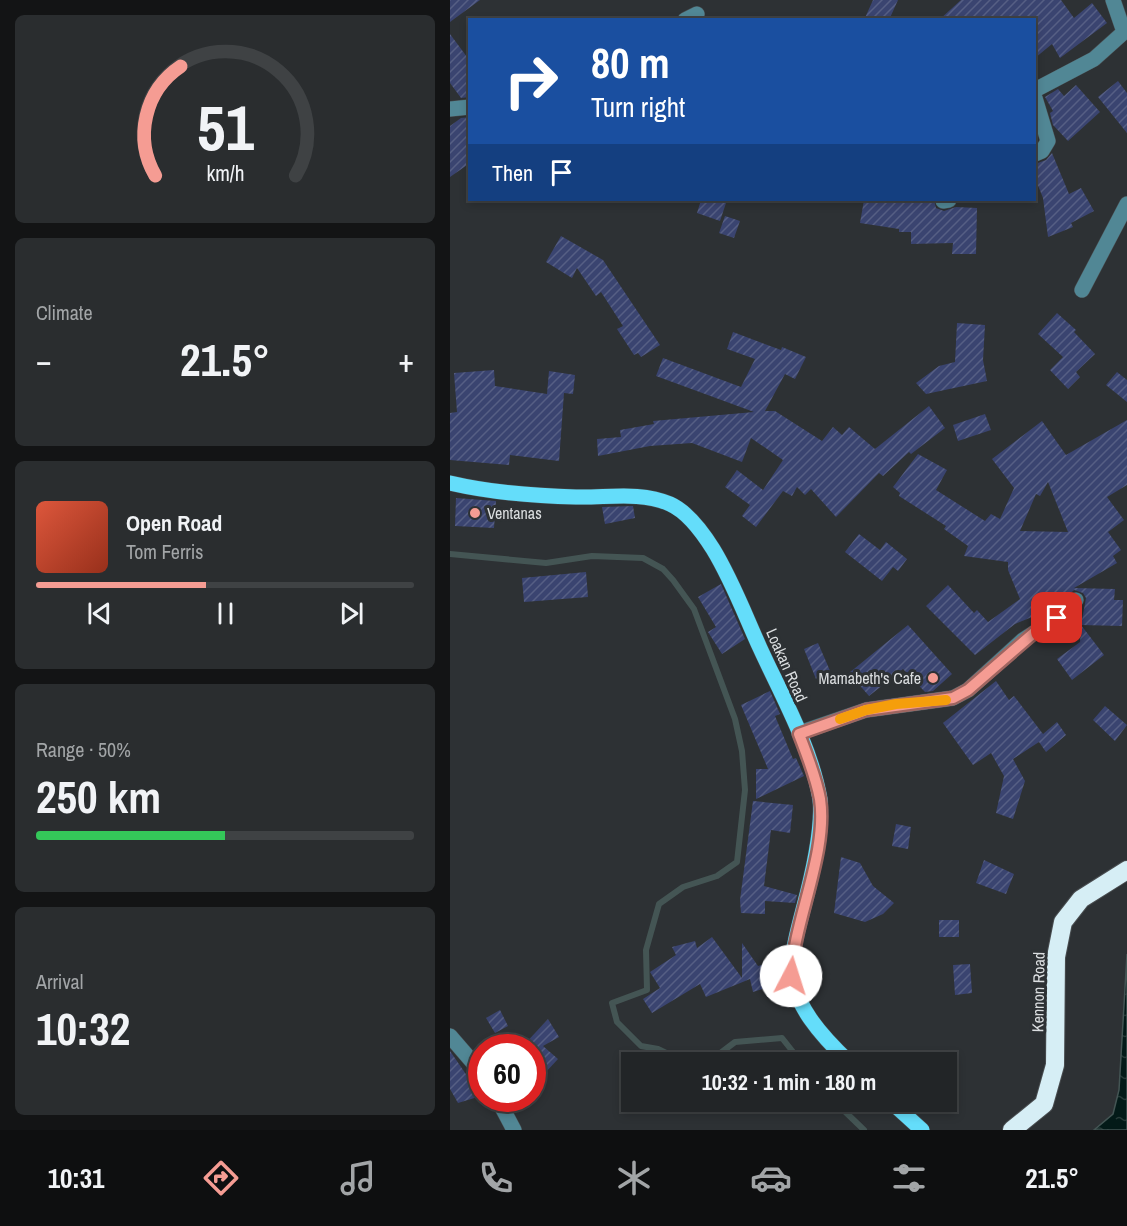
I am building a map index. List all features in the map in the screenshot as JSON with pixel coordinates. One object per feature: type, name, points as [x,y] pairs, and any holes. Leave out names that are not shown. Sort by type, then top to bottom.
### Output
[{"type":"highway","name":"Kennon Road","points":[[1012,1130],[1044,1104],[1055,1065],[1056,957],[1063,922],[1081,899],[1127,870]]},
{"type":"main road","name":"Loakan Road","points":[[450,483],[494,493],[578,497],[632,495],[671,504],[695,523],[713,549],[799,734],[820,800],[820,828],[792,952],[791,976],[795,995],[806,1016],[840,1052]]},
{"type":"main road","points":[[902,1112],[922,1130]]},
{"type":"street","points":[[1036,89],[1094,59],[1124,32],[1125,23],[1113,0]]},
{"type":"street","points":[[1036,101],[1048,141],[1042,151],[1036,154]]},
{"type":"street","points":[[450,109],[468,107]]},
{"type":"street","points":[[1083,290],[1127,204]]},
{"type":"street","points":[[799,734],[866,710],[953,698],[968,690],[1023,640],[1057,618],[1076,600]]},
{"type":"street","points":[[450,1036],[468,1057]]},
{"type":"street","points":[[504,1112],[514,1130]]},
{"type":"water","points":[[1127,954],[1127,1130],[1094,1130],[1113,1114],[1119,1090]]},
{"type":"building","points":[[450,0],[480,0],[450,22]]},
{"type":"building","points":[[873,0],[898,0],[890,18],[865,18]]},
{"type":"building","points":[[961,0],[1061,0],[1074,18],[1092,3],[1107,23],[1060,58],[1052,44],[1036,57],[1036,18],[941,18]]},
{"type":"building","points":[[450,34],[468,58],[468,97],[461,98],[450,83]]},
{"type":"building","points":[[1118,81],[1127,93],[1127,133],[1098,97]]},
{"type":"building","points":[[1076,85],[1100,112],[1068,141],[1053,125],[1050,113],[1053,111],[1045,97],[1058,89],[1064,96]]},
{"type":"building","points":[[468,117],[468,164],[450,177],[450,126],[461,118]]},
{"type":"building","points":[[1052,153],[1069,194],[1081,188],[1094,211],[1071,223],[1073,227],[1048,237],[1043,198],[1036,180],[1036,164],[1046,160]]},
{"type":"building","points":[[701,201],[727,201],[720,221],[697,213]]},
{"type":"building","points":[[864,201],[898,203],[898,201],[934,201],[936,208],[944,211],[956,207],[977,208],[976,254],[952,254],[953,243],[911,244],[911,232],[899,232],[899,229],[860,223]]},
{"type":"building","points":[[725,216],[740,221],[734,238],[719,233]]},
{"type":"building","points":[[561,236],[603,260],[660,345],[641,357],[638,353],[634,355],[617,329],[623,326],[601,292],[596,296],[577,268],[572,278],[546,262]]},
{"type":"building","points":[[1057,313],[1076,330],[1074,332],[1095,354],[1076,372],[1080,377],[1068,389],[1050,370],[1063,357],[1038,334]]},
{"type":"building","points":[[957,323],[985,325],[983,360],[987,381],[926,394],[916,383],[939,366],[955,362]]},
{"type":"building","points":[[733,332],[806,357],[795,379],[785,374],[765,411],[775,411],[822,441],[833,427],[842,435],[849,427],[875,449],[929,406],[945,428],[911,454],[909,452],[883,476],[879,473],[836,517],[811,489],[805,495],[797,487],[792,496],[783,491],[756,527],[742,516],[750,505],[725,487],[737,470],[763,490],[783,460],[751,438],[742,462],[692,443],[650,446],[598,456],[597,439],[621,437],[620,430],[654,424],[653,421],[754,412],[656,376],[663,358],[741,387],[755,359],[727,349]]},
{"type":"building","points":[[494,370],[495,386],[547,394],[549,371],[575,375],[573,394],[564,393],[559,461],[510,455],[509,465],[450,460],[450,413],[457,412],[454,373]]},
{"type":"building","points":[[1117,372],[1127,380],[1127,402],[1106,385]]},
{"type":"building","points":[[985,414],[991,430],[958,441],[953,425]]},
{"type":"building","points":[[1127,420],[1127,485],[1107,497],[1124,520],[1108,532],[1121,550],[1113,556],[1117,563],[1074,588],[1115,589],[1114,600],[1123,600],[1122,626],[1081,625],[1086,598],[1083,593],[1074,590],[1052,609],[1015,624],[975,655],[926,606],[948,585],[974,613],[977,610],[988,622],[1020,599],[1008,570],[1008,562],[964,556],[968,546],[944,529],[946,526],[899,496],[900,493],[893,487],[918,454],[947,470],[936,490],[985,521],[991,514],[1000,519],[1014,488],[992,459],[1042,421],[1066,455]],"holes":[[[1048,482],[1068,532],[1020,531],[1036,494],[1040,496]]]},
{"type":"building","name":"Ventanas","points":[[456,498],[496,501],[494,528],[455,526]]},
{"type":"building","points":[[633,506],[635,518],[605,524],[602,507]]},
{"type":"building","points":[[859,534],[880,550],[886,542],[907,559],[898,571],[893,567],[882,581],[845,552]]},
{"type":"building","points":[[586,572],[588,597],[524,602],[522,578]]},
{"type":"building","points":[[721,584],[745,639],[722,654],[708,632],[716,627],[698,597]]},
{"type":"building","points":[[908,625],[952,674],[933,691],[925,692],[903,669],[869,696],[849,673]]},
{"type":"building","points":[[1081,625],[1104,655],[1072,680],[1057,659],[1080,642]]},
{"type":"building","points":[[818,643],[831,673],[816,679],[804,649]]},
{"type":"building","points":[[996,681],[1009,700],[1014,696],[1043,734],[1057,722],[1066,735],[1046,752],[1039,742],[1013,759],[1025,781],[1013,819],[996,813],[1004,776],[991,753],[973,765],[943,723]]},
{"type":"building","points":[[770,691],[780,714],[775,716],[793,759],[796,758],[804,776],[756,799],[756,769],[768,769],[741,705]]},
{"type":"building","points":[[1105,706],[1127,725],[1115,741],[1093,720]]},
{"type":"building","points":[[753,801],[793,805],[790,833],[771,830],[764,886],[797,895],[795,903],[765,901],[765,914],[741,913],[740,900]]},
{"type":"building","points":[[896,824],[911,827],[908,849],[892,846]]},
{"type":"building","points":[[841,857],[860,863],[873,886],[894,903],[883,914],[865,922],[834,913]]},
{"type":"building","points":[[984,860],[1014,874],[1006,894],[976,883]]},
{"type":"building","points":[[939,920],[959,920],[959,937],[939,937]]},
{"type":"building","points":[[712,937],[742,978],[742,943],[758,966],[772,962],[778,984],[753,992],[750,979],[706,997],[700,984],[652,1013],[643,999],[660,988],[650,972],[676,955],[672,947],[695,941],[697,948]]},
{"type":"building","points":[[970,964],[972,993],[955,995],[953,965]]},
{"type":"building","points":[[500,1010],[508,1026],[495,1033],[486,1018]]},
{"type":"building","points":[[548,1019],[559,1037],[546,1044],[546,1034],[534,1034]]},
{"type":"building","points":[[546,1049],[558,1059],[546,1072]]},
{"type":"building","points":[[450,1051],[468,1077],[468,1100],[458,1103],[450,1089]]},
{"type":"waterway","points":[[450,554],[546,563],[592,556],[643,558],[663,569],[694,609],[735,719],[742,751],[745,790],[737,862],[717,876],[683,887],[659,904],[646,950],[647,990],[612,1003],[617,1022],[641,1046],[664,1052]]},
{"type":"waterway","points":[[722,1052],[735,1042],[782,1038],[793,1052]]},
{"type":"waterway","points":[[845,1112],[864,1130]]},
{"type":"slow traffic","points":[[840,719],[866,710],[896,704],[946,700]]},
{"type":"place","name":"Ventanas","points":[[475,513]]},
{"type":"place","name":"Mamabeth's Cafe","points":[[933,678]]},
{"type":"route","points":[[791,976],[792,952],[820,828],[820,800],[799,734],[866,710],[896,704],[940,702],[953,698],[968,690],[1023,640],[1057,618]]}]
